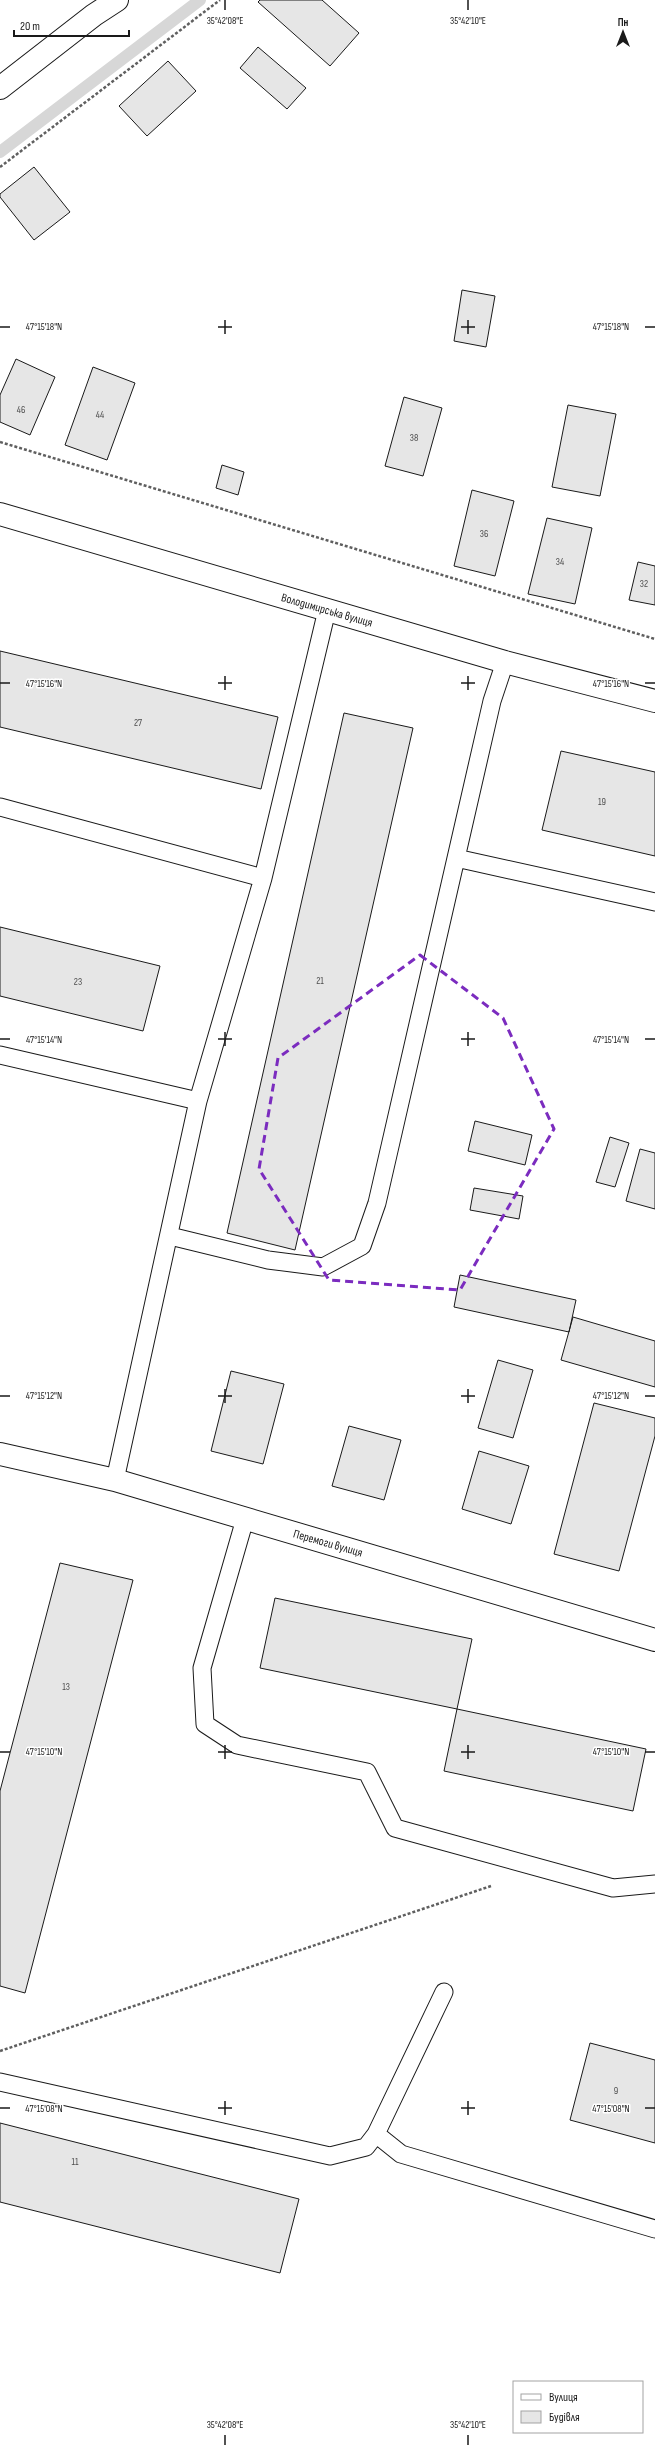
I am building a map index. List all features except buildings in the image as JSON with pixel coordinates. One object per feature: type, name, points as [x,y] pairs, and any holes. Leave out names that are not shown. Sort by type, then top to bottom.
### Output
[{"type":"street","points":[[0,88],[94,15],[117,0]]},
{"type":"street","name":"Володимирська вулиця","points":[[0,514],[505,662],[655,701]]},
{"type":"street","name":"Перемоги вулиця","points":[[0,1454],[115,1480],[655,1640]]},
{"type":"lane","points":[[115,1480],[170,1236],[198,1101],[263,878],[327,610]]},
{"type":"lane","points":[[170,1236],[268,1260],[323,1267],[362,1246],[377,1203],[492,701],[505,662]]},
{"type":"lane","points":[[0,807],[263,878]]},
{"type":"lane","points":[[456,858],[655,902]]},
{"type":"lane","points":[[0,1055],[198,1101]]},
{"type":"lane","points":[[245,1519],[202,1668],[205,1724],[236,1745],[367,1772],[395,1828],[613,1888],[655,1884]]},
{"type":"lane","points":[[0,2082],[330,2156],[366,2147],[376,2134],[444,1992]]},
{"type":"lane","points":[[376,2134],[401,2154],[655,2229]]},
{"type":"path","points":[[0,167],[220,0]]},
{"type":"path","points":[[0,442],[655,639]]},
{"type":"path","points":[[0,2051],[497,1884]]},
{"type":"highlighted area","points":[[420,955],[503,1018],[554,1129],[460,1290],[329,1280],[259,1169],[278,1058]]},
{"type":"waterway","points":[[0,152],[200,0]]}]
